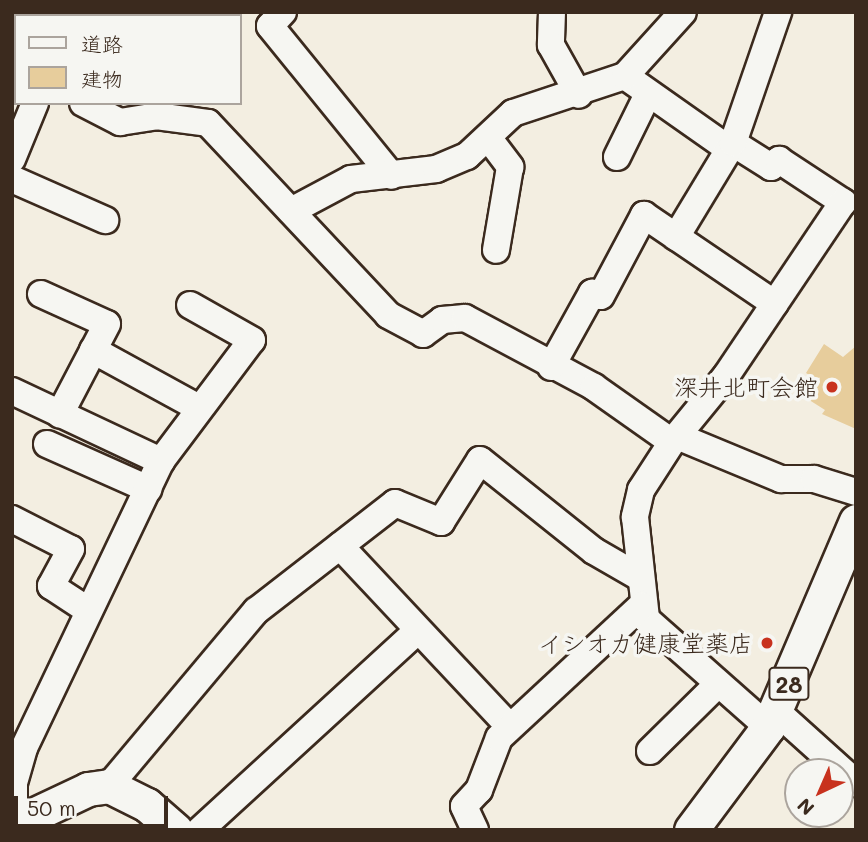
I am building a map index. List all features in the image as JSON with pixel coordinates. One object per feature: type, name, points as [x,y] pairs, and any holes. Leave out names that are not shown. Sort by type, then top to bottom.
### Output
[{"type":"main road","name":"28","points":[[691,830],[772,719],[856,521]]},
{"type":"main road","points":[[13,824],[88,789],[109,786],[147,804],[176,830]]},
{"type":"street","points":[[283,12],[270,26],[392,176]]},
{"type":"street","points":[[552,12],[551,45],[579,95]]},
{"type":"street","points":[[291,211],[351,179],[436,169],[490,140],[513,113],[579,95],[625,76],[683,12]]},
{"type":"street","points":[[676,237],[731,146],[778,12]]},
{"type":"street","points":[[625,76],[648,94],[731,146],[771,167],[779,160],[849,194],[775,304],[675,439],[641,490],[635,517],[642,605],[646,619],[716,686],[772,719],[856,783]]},
{"type":"street","points":[[617,157],[648,94]]},
{"type":"street","points":[[12,159],[34,105]]},
{"type":"street","points":[[87,105],[120,122],[156,116],[208,123],[388,314],[423,334],[442,320],[465,318],[551,367],[594,387],[675,439],[781,479],[814,479],[856,492]]},
{"type":"street","points":[[490,140],[510,167],[496,250]]},
{"type":"street","points":[[12,179],[105,220]]},
{"type":"street","points":[[551,367],[592,293],[601,296],[644,215],[775,304]]},
{"type":"street","points":[[41,294],[107,324],[60,414]]},
{"type":"street","points":[[13,824],[14,783],[24,748],[161,460],[252,340],[190,305]]},
{"type":"street","points":[[93,350],[199,408]]},
{"type":"street","points":[[12,391],[161,460]]},
{"type":"street","points":[[47,444],[148,489]]},
{"type":"street","points":[[109,786],[256,611],[395,503],[441,522],[480,460],[594,551],[641,578]]},
{"type":"street","points":[[12,519],[71,549],[51,586],[89,611]]},
{"type":"street","points":[[340,546],[509,726]]},
{"type":"street","points":[[475,830],[464,806],[479,790],[509,726],[642,605]]},
{"type":"street","points":[[200,830],[417,631]]},
{"type":"street","points":[[650,751],[716,686]]},
{"type":"building","name":"深井北町会館","points":[[824,344],[843,357],[856,346],[856,429],[822,414],[825,410],[803,396],[814,378],[806,373]]},
{"type":"waterway","points":[[12,81],[14,76]]},
{"type":"place","name":"深井北町会館","points":[[832,387]]},
{"type":"place","name":"イシオカ健康堂薬店","points":[[767,643]]}]
